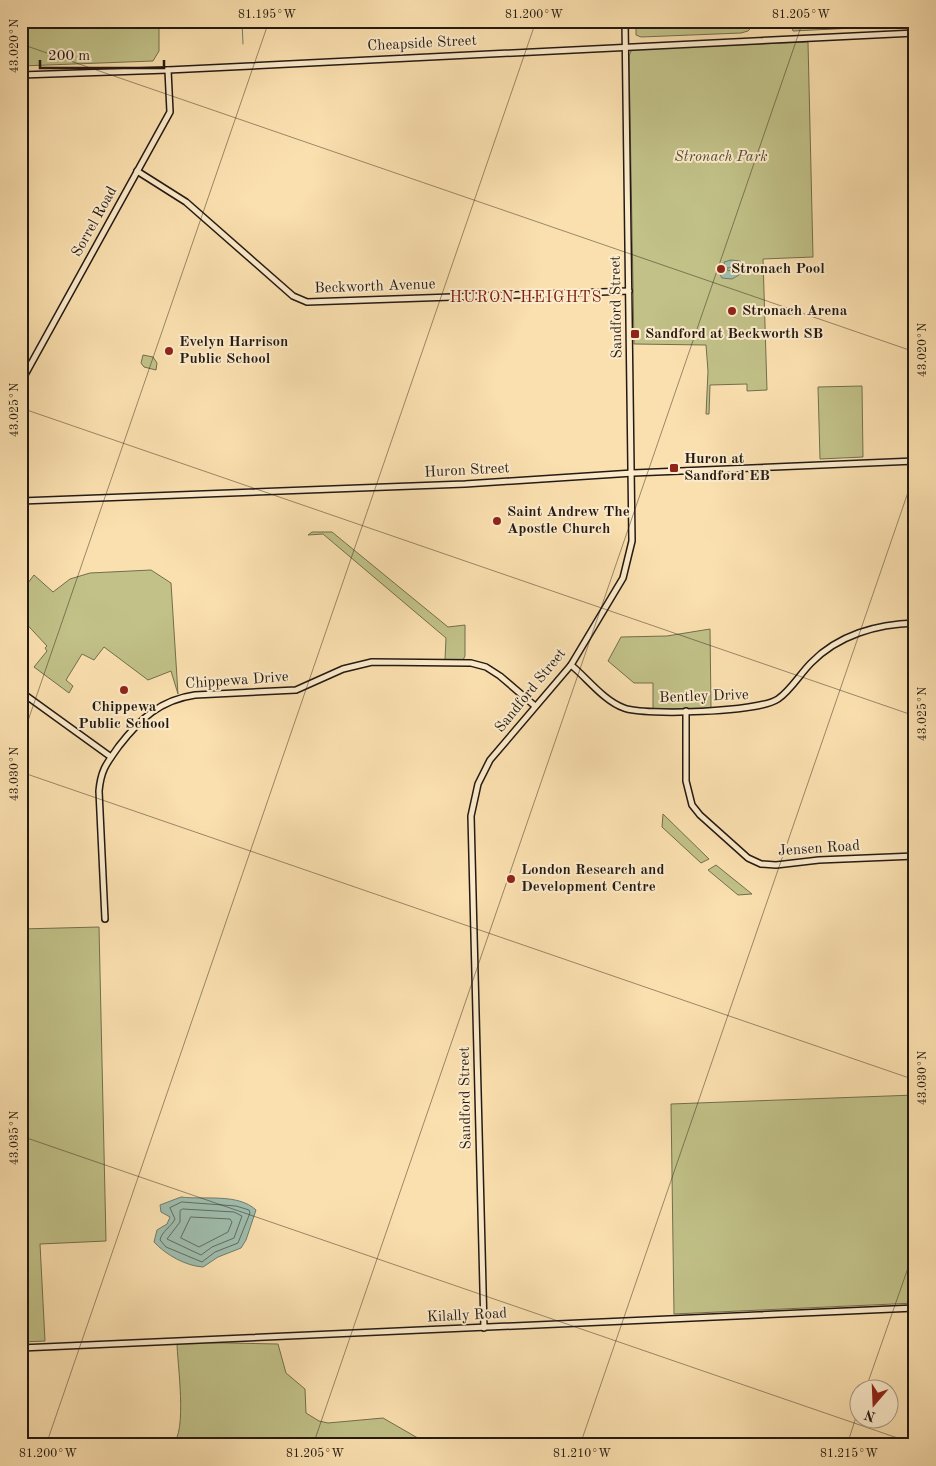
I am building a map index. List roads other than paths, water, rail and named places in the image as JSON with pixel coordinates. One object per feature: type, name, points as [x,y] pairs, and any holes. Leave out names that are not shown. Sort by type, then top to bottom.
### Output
[{"type":"street","name":"Sandford Street","points":[[484,1328],[471,816],[478,784],[490,760],[571,664],[623,578],[632,541],[633,473],[625,21]]},
{"type":"street","name":"Cheapside Street","points":[[21,75],[168,70],[915,33]]},
{"type":"street","name":"Sorrel Road","points":[[21,382],[170,112],[168,70]]},
{"type":"street","name":"Beckworth Avenue","points":[[137,171],[186,202],[293,296],[307,302],[629,292]]},
{"type":"street","name":"Huron Street","points":[[21,501],[465,484],[633,473],[915,461]]},
{"type":"street","name":"Bentley Drive","points":[[571,664],[612,701],[622,708],[633,711],[740,710],[770,704],[785,694],[824,651],[874,627],[915,623]]},
{"type":"street","name":"Chippewa Drive","points":[[105,919],[99,791],[100,774],[111,757],[146,715],[178,698],[296,690],[343,669],[372,662],[471,663],[486,667],[500,676],[535,706]]},
{"type":"street","points":[[21,692],[111,757]]},
{"type":"street","name":"Jensen Road","points":[[686,711],[686,781],[692,804],[700,815],[748,858],[761,864],[776,865],[819,860],[915,856]]},
{"type":"street","name":"Kilally Road","points":[[21,1348],[915,1308]]},
{"type":"water","name":"Stronach Pool","points":[[731,260],[740,261],[740,267],[727,268],[727,270],[739,275],[732,279],[722,278],[718,271],[725,269],[724,262]]},
{"type":"water","points":[[181,1197],[230,1199],[240,1201],[256,1210],[246,1240],[241,1248],[218,1257],[203,1267],[183,1262],[159,1247],[154,1242],[157,1230],[167,1224],[170,1217],[161,1212],[160,1205]]},
{"type":"waterway","points":[[242,21],[243,44]]},
{"type":"place","name":"Stronach Pool","points":[[721,269]]},
{"type":"place","name":"Stronach Arena","points":[[732,311]]},
{"type":"place","name":"Sandford at Beckworth SB","points":[[635,334]]},
{"type":"place","name":"Evelyn Harrison Public School","points":[[169,351]]},
{"type":"place","name":"Huron at Sandford EB","points":[[674,468]]},
{"type":"place","name":"Saint Andrew The Apostle Church","points":[[497,521]]},
{"type":"place","name":"Chippewa Public School","points":[[124,690]]},
{"type":"place","name":"London Research and Development Centre","points":[[511,879]]},
{"type":"district","name":"HURON HEIGHTS","points":[[526,298]]},
{"type":"park label","name":"Stronach Park","points":[[721,157]]}]
